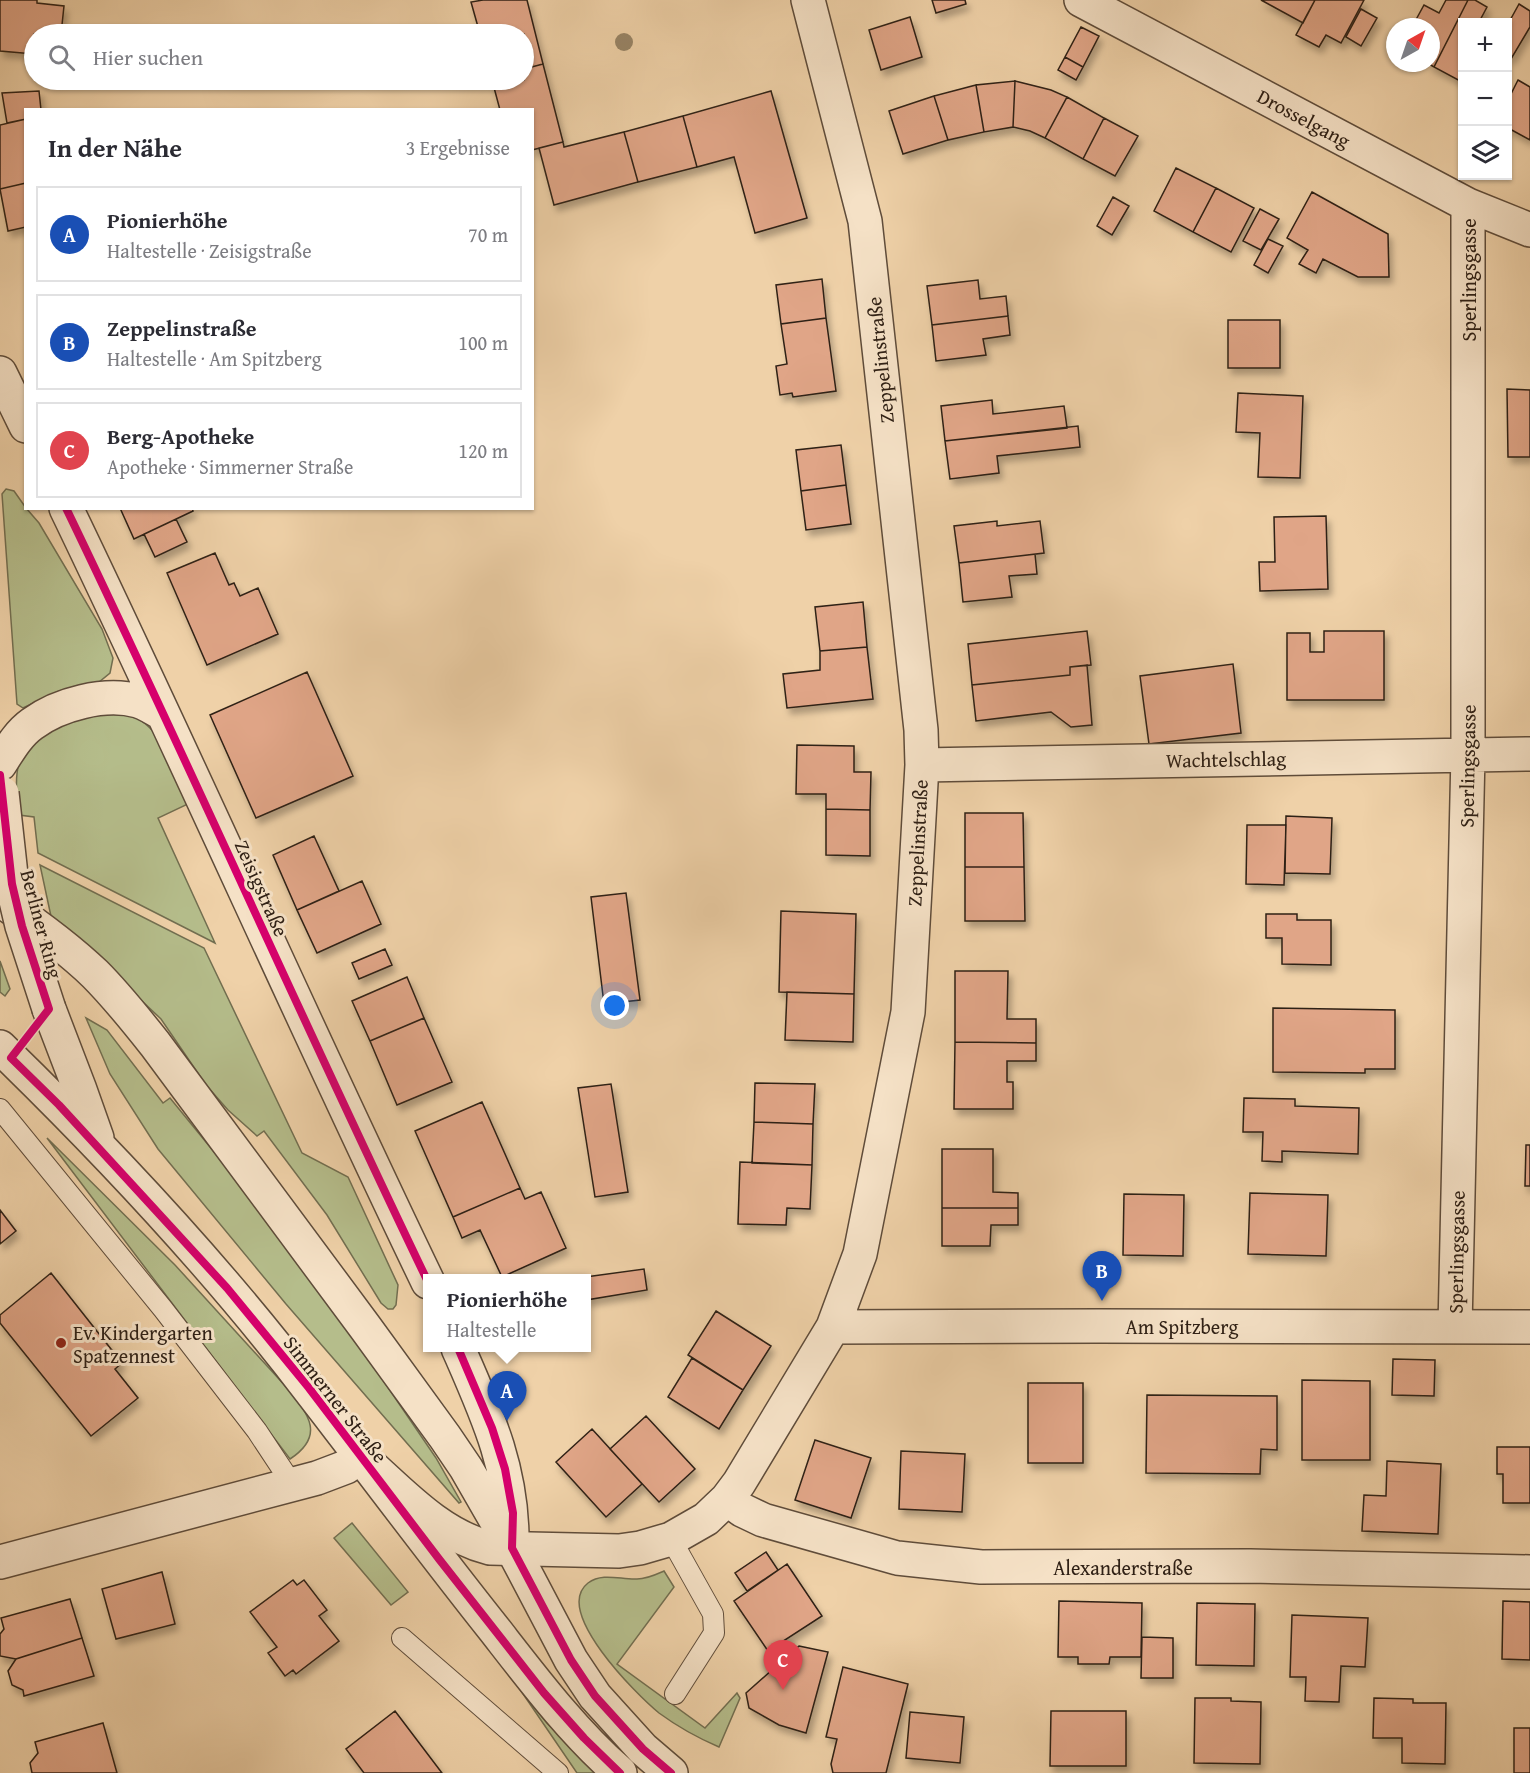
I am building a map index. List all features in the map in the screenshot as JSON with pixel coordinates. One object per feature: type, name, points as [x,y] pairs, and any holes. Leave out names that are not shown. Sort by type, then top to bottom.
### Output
[{"type":"street","name":"Zeppelinstraße","points":[[512,1548],[619,1551],[640,1548],[671,1539],[706,1519],[739,1484],[833,1327],[860,1254],[908,1012],[922,765],[920,718],[865,221],[808,0]]},
{"type":"street","name":"Drosselgang","points":[[1081,0],[1468,206],[1530,230]]},
{"type":"street","name":"Sperlingsgasse","points":[[1455,1327],[1468,754],[1468,206]]},
{"type":"street","points":[[0,373],[24,422]]},
{"type":"street","name":"Zeisigstraße","points":[[67,510],[354,1129],[424,1274]]},
{"type":"street","name":"Berliner Ring","points":[[100,1149],[81,1090],[49,1009],[22,926],[12,884],[1,777],[10,748],[31,724],[64,708],[87,701],[127,700],[146,704],[163,714]]},
{"type":"street","name":"Wachtelschlag","points":[[922,765],[1530,754]]},
{"type":"street","points":[[0,901],[61,944],[94,973],[124,1005],[155,1044],[466,1468],[512,1548],[571,1660],[595,1696],[643,1749],[671,1773]]},
{"type":"street","name":"Simmerner Straße","points":[[0,1047],[59,1105],[227,1288],[309,1388],[544,1693],[584,1738],[620,1773]]},
{"type":"street","name":"Am Spitzberg","points":[[833,1327],[1530,1327]]},
{"type":"street","points":[[460,1352],[492,1428],[505,1469],[513,1513],[512,1548]]},
{"type":"street","points":[[0,1562],[292,1484],[332,1472],[361,1457]]},
{"type":"street","name":"Simmerner Straße","points":[[361,1457],[441,1526],[477,1545],[490,1548],[512,1548]]},
{"type":"street","name":"Alexanderstraße","points":[[727,1499],[742,1510],[763,1520],[897,1558],[981,1567],[1250,1566],[1530,1572]]},
{"type":"lane","points":[[0,1109],[163,1309],[257,1431],[292,1484]]},
{"type":"lane","points":[[671,1539],[713,1614],[714,1633],[675,1694]]},
{"type":"lane","points":[[402,1638],[558,1773]]},
{"type":"green space","points":[[6,489],[14,491],[24,505],[24,510],[28,510],[39,523],[102,629],[113,658],[110,673],[99,682],[59,691],[23,708],[17,704],[2,494]]},
{"type":"green space","points":[[106,712],[121,712],[138,719],[149,727],[166,751],[188,804],[158,818],[215,943],[38,853],[34,817],[19,815],[17,773],[26,748],[35,739],[57,726]]},
{"type":"green space","points":[[40,865],[204,948],[302,1153],[348,1177],[398,1285],[396,1305],[393,1309],[388,1309],[381,1303],[327,1215],[264,1131],[257,1136],[228,1110],[206,1085],[161,1019],[107,968],[52,921]]},
{"type":"green space","points":[[0,961],[10,989],[5,996],[0,992]]},
{"type":"green space","points":[[86,1018],[107,1030],[163,1103],[170,1098],[237,1180],[370,1361],[436,1458],[461,1502],[459,1503],[286,1304],[158,1149],[110,1074]]},
{"type":"green space","points":[[47,1138],[175,1265],[303,1408],[310,1425],[310,1434],[301,1450],[290,1459]]},
{"type":"green space","points":[[352,1523],[408,1592],[391,1605],[334,1538]]},
{"type":"green space","points":[[664,1571],[674,1587],[617,1664],[705,1728],[737,1693],[740,1698],[719,1747],[681,1728],[648,1703],[602,1652],[589,1632],[581,1613],[580,1596],[588,1583],[606,1577],[641,1579]]},
{"type":"green space","points":[[517,1685],[547,1723],[597,1773],[577,1773]]},
{"type":"building","points":[[0,0],[37,0],[37,3],[64,6],[62,24],[24,24],[24,53],[0,51]]},
{"type":"building","points":[[527,0],[533,24],[477,24],[471,2]]},
{"type":"building","points":[[932,0],[965,0],[966,4],[936,13]]},
{"type":"building","points":[[1261,0],[1315,0],[1303,23]]},
{"type":"building","points":[[1315,0],[1364,0],[1341,43],[1326,35],[1319,47],[1296,35]]},
{"type":"building","points":[[1446,0],[1468,0],[1440,55],[1440,18],[1417,18],[1424,5],[1439,13]]},
{"type":"building","points":[[1468,0],[1475,0],[1487,7],[1481,18],[1459,18]]},
{"type":"building","points":[[1519,4],[1530,11],[1530,27],[1512,57],[1512,18]]},
{"type":"building","points":[[1361,9],[1377,18],[1361,46],[1346,37]]},
{"type":"building","points":[[910,17],[922,57],[881,70],[869,30]]},
{"type":"building","points":[[1458,20],[1458,80],[1440,70],[1440,55]]},
{"type":"building","points":[[1081,27],[1099,36],[1083,67],[1065,57]]},
{"type":"building","points":[[534,28],[543,64],[534,66]]},
{"type":"building","points":[[1065,57],[1083,67],[1076,80],[1058,70]]},
{"type":"building","points":[[543,64],[563,142],[534,149],[534,108],[499,108],[495,90],[534,90],[534,66]]},
{"type":"building","points":[[1518,80],[1530,87],[1530,140],[1512,130],[1512,92]]},
{"type":"building","points":[[1015,81],[1013,127],[984,132],[976,85]]},
{"type":"building","points":[[1015,81],[1051,90],[1067,97],[1045,138],[1013,127]]},
{"type":"building","points":[[976,85],[984,132],[948,140],[934,96]]},
{"type":"building","points":[[39,91],[41,108],[24,108],[24,119],[7,123],[2,93]]},
{"type":"building","points":[[771,91],[807,218],[755,233],[734,157],[697,167],[683,116]]},
{"type":"building","points":[[934,96],[948,140],[903,154],[889,111]]},
{"type":"building","points":[[1067,97],[1104,118],[1083,159],[1045,138]]},
{"type":"building","points":[[683,116],[697,167],[638,182],[624,132]]},
{"type":"building","points":[[1104,118],[1138,136],[1115,176],[1083,159]]},
{"type":"building","points":[[24,119],[24,183],[0,189],[0,125]]},
{"type":"building","points":[[624,132],[638,182],[554,205],[539,148],[563,142],[564,147]]},
{"type":"building","points":[[1176,168],[1216,188],[1193,232],[1154,211]]},
{"type":"building","points":[[24,183],[24,227],[8,231],[0,189]]},
{"type":"building","points":[[1216,188],[1254,208],[1231,252],[1193,232]]},
{"type":"building","points":[[1312,192],[1388,234],[1389,277],[1358,277],[1323,259],[1316,273],[1299,264],[1308,250],[1287,238]]},
{"type":"building","points":[[1113,197],[1129,206],[1112,235],[1097,226]]},
{"type":"building","points":[[1260,209],[1279,219],[1261,250],[1243,241]]},
{"type":"building","points":[[1268,239],[1283,246],[1268,273],[1254,265]]},
{"type":"building","points":[[822,279],[826,318],[781,324],[776,285]]},
{"type":"building","points":[[978,280],[980,299],[1006,296],[1008,316],[932,325],[927,286]]},
{"type":"building","points":[[1008,316],[1010,335],[983,339],[986,355],[936,361],[932,325]]},
{"type":"building","points":[[826,318],[836,391],[793,397],[792,393],[780,395],[776,366],[787,364],[781,324]]},
{"type":"building","points":[[1228,320],[1280,320],[1280,368],[1228,368]]},
{"type":"building","points":[[1507,389],[1530,390],[1530,457],[1508,457]]},
{"type":"building","points":[[1238,393],[1303,396],[1300,478],[1258,477],[1260,433],[1236,432]]},
{"type":"building","points":[[992,400],[993,414],[1064,406],[1067,428],[945,441],[941,406]]},
{"type":"building","points":[[1078,426],[1080,447],[997,456],[999,473],[950,479],[945,441]]},
{"type":"building","points":[[841,445],[846,485],[801,491],[796,450]]},
{"type":"building","points":[[846,485],[851,524],[806,530],[801,491]]},
{"type":"building","points":[[121,510],[193,510],[193,511],[134,539]]},
{"type":"building","points":[[1326,516],[1328,589],[1260,591],[1259,562],[1275,562],[1274,517]]},
{"type":"building","points":[[176,519],[187,542],[155,557],[144,534]]},
{"type":"building","points":[[997,521],[997,526],[1040,521],[1044,553],[959,563],[954,526]]},
{"type":"building","points":[[215,553],[229,585],[234,583],[240,596],[258,588],[278,634],[207,665],[167,573]]},
{"type":"building","points":[[1035,554],[1037,574],[1009,576],[1012,597],[963,602],[959,563]]},
{"type":"building","points":[[863,602],[867,647],[820,651],[815,607]]},
{"type":"building","points":[[1087,631],[1091,665],[1070,667],[1070,675],[972,685],[968,644]]},
{"type":"building","points":[[1324,631],[1384,631],[1384,700],[1287,700],[1287,633],[1310,633],[1310,652],[1324,652]]},
{"type":"building","points":[[867,647],[873,699],[787,708],[783,674],[820,670],[820,651]]},
{"type":"building","points":[[1233,664],[1241,733],[1149,744],[1140,676]]},
{"type":"building","points":[[1087,665],[1092,725],[1071,727],[1051,712],[976,721],[972,685],[1070,675],[1070,667]]},
{"type":"building","points":[[307,672],[353,776],[256,818],[210,715]]},
{"type":"building","points":[[797,745],[854,746],[854,772],[871,772],[870,810],[826,809],[826,794],[796,794]]},
{"type":"building","points":[[826,809],[870,810],[870,856],[826,855]]},
{"type":"building","points":[[965,813],[1023,813],[1024,867],[965,867]]},
{"type":"building","points":[[1286,816],[1332,818],[1330,874],[1285,873]]},
{"type":"building","points":[[1247,825],[1286,825],[1284,885],[1246,884]]},
{"type":"building","points":[[314,836],[339,891],[297,910],[273,855]]},
{"type":"building","points":[[965,867],[1024,867],[1025,921],[965,921]]},
{"type":"building","points":[[362,881],[381,924],[317,953],[297,910]]},
{"type":"building","points":[[626,893],[640,1000],[604,1004],[591,897]]},
{"type":"building","points":[[781,911],[856,914],[854,994],[779,992]]},
{"type":"building","points":[[1266,914],[1297,914],[1297,920],[1331,920],[1331,965],[1282,964],[1282,938],[1266,938]]},
{"type":"building","points":[[385,949],[392,965],[359,979],[352,963]]},
{"type":"building","points":[[955,971],[1008,971],[1007,1019],[1036,1019],[1036,1043],[955,1042]]},
{"type":"building","points":[[407,977],[424,1018],[370,1041],[352,1001]]},
{"type":"building","points":[[787,992],[854,994],[853,1042],[785,1040]]},
{"type":"building","points":[[1273,1008],[1395,1010],[1395,1069],[1365,1069],[1365,1073],[1273,1072]]},
{"type":"building","points":[[424,1018],[452,1082],[397,1105],[370,1041]]},
{"type":"building","points":[[955,1042],[1036,1043],[1036,1061],[1007,1061],[1007,1082],[1013,1082],[1013,1109],[954,1109]]},
{"type":"building","points":[[755,1083],[815,1084],[813,1124],[754,1122]]},
{"type":"building","points":[[611,1084],[628,1192],[595,1197],[578,1088]]},
{"type":"building","points":[[1244,1098],[1295,1099],[1295,1106],[1359,1108],[1358,1154],[1282,1151],[1282,1162],[1262,1161],[1263,1132],[1243,1132]]},
{"type":"building","points":[[482,1102],[520,1188],[453,1217],[415,1131]]},
{"type":"building","points":[[754,1122],[813,1124],[812,1165],[752,1163]]},
{"type":"building","points":[[1526,1145],[1530,1145],[1530,1186],[1525,1186]]},
{"type":"building","points":[[942,1149],[993,1149],[993,1192],[1018,1193],[1018,1208],[942,1208]]},
{"type":"building","points":[[740,1162],[812,1165],[810,1209],[787,1208],[786,1225],[738,1224]]},
{"type":"building","points":[[520,1188],[525,1199],[541,1192],[566,1248],[509,1274],[501,1274],[480,1230],[462,1238],[453,1217]]},
{"type":"building","points":[[1250,1193],[1328,1195],[1326,1256],[1248,1254]]},
{"type":"building","points":[[1124,1194],[1184,1195],[1183,1256],[1123,1255]]},
{"type":"building","points":[[942,1208],[1018,1208],[1018,1225],[991,1225],[990,1246],[942,1246]]},
{"type":"building","points":[[0,1210],[16,1231],[0,1244]]},
{"type":"building","points":[[644,1269],[647,1290],[591,1299],[591,1276]]},
{"type":"building","name":"Ev. Kindergarten Spatzennest","points":[[51,1273],[122,1363],[115,1369],[138,1398],[91,1436],[0,1323],[0,1315]]},
{"type":"building","points":[[716,1311],[771,1346],[743,1390],[688,1355]]},
{"type":"building","points":[[692,1358],[743,1390],[719,1429],[668,1397]]},
{"type":"building","points":[[1393,1359],[1435,1360],[1434,1396],[1392,1395]]},
{"type":"building","points":[[1302,1380],[1370,1381],[1370,1460],[1302,1460]]},
{"type":"building","points":[[1028,1383],[1083,1383],[1083,1463],[1028,1463]]},
{"type":"building","points":[[1147,1395],[1277,1396],[1277,1450],[1261,1449],[1260,1474],[1146,1473]]},
{"type":"building","points":[[646,1416],[695,1469],[659,1502],[610,1449]]},
{"type":"building","points":[[592,1429],[642,1484],[606,1517],[556,1462]]},
{"type":"building","points":[[815,1440],[871,1458],[851,1518],[795,1500]]},
{"type":"building","points":[[1497,1447],[1530,1447],[1530,1503],[1503,1503],[1503,1474],[1497,1474]]},
{"type":"building","points":[[901,1451],[965,1454],[962,1512],[899,1509]]},
{"type":"building","points":[[1387,1461],[1441,1464],[1438,1534],[1362,1531],[1364,1495],[1386,1496]]},
{"type":"building","points":[[766,1552],[778,1570],[747,1591],[735,1573]]},
{"type":"building","points":[[787,1564],[822,1616],[768,1651],[734,1601]]},
{"type":"building","points":[[162,1572],[175,1624],[116,1639],[102,1589]]},
{"type":"building","points":[[293,1580],[297,1585],[304,1580],[327,1610],[319,1616],[339,1641],[296,1674],[293,1670],[285,1676],[268,1653],[277,1647],[250,1612]]},
{"type":"building","points":[[70,1599],[82,1638],[16,1659],[0,1656],[0,1634],[4,1629],[1,1618]]},
{"type":"building","points":[[1059,1601],[1142,1603],[1141,1657],[1110,1657],[1109,1664],[1078,1664],[1078,1657],[1058,1657]]},
{"type":"building","points":[[1503,1601],[1530,1602],[1530,1660],[1502,1659]]},
{"type":"building","points":[[1197,1603],[1255,1604],[1254,1666],[1196,1665]]},
{"type":"building","points":[[1292,1615],[1368,1618],[1365,1667],[1341,1666],[1339,1702],[1305,1701],[1306,1677],[1290,1677]]},
{"type":"building","points":[[1142,1637],[1173,1638],[1173,1678],[1141,1678]]},
{"type":"building","points":[[82,1638],[94,1676],[24,1696],[23,1690],[12,1685],[8,1671],[16,1659]]},
{"type":"building","points":[[799,1646],[828,1652],[806,1733],[779,1725],[749,1708],[746,1693]]},
{"type":"building","points":[[843,1667],[908,1684],[886,1773],[833,1773],[831,1764],[837,1739],[826,1737]]},
{"type":"building","points":[[1195,1698],[1231,1698],[1231,1701],[1261,1702],[1260,1764],[1194,1763]]},
{"type":"building","points":[[1374,1698],[1413,1699],[1413,1703],[1446,1703],[1445,1764],[1402,1763],[1402,1738],[1373,1738]]},
{"type":"building","points":[[395,1711],[442,1773],[364,1773],[346,1749]]},
{"type":"building","points":[[1051,1711],[1126,1711],[1126,1766],[1050,1766]]},
{"type":"building","points":[[910,1712],[964,1717],[960,1763],[906,1758]]},
{"type":"building","points":[[103,1723],[117,1773],[32,1773],[30,1763],[38,1753],[35,1742]]},
{"type":"building","points":[[1514,1728],[1530,1728],[1530,1773],[1514,1773]]},
{"type":"cycle path","points":[[67,510],[424,1274]]},
{"type":"cycle path","points":[[0,775],[12,884],[22,926],[49,1009],[11,1058],[59,1105],[227,1288],[309,1388],[544,1693],[584,1738],[620,1773]]},
{"type":"cycle path","points":[[460,1352],[492,1428],[505,1469],[513,1513],[512,1548],[571,1660],[595,1696],[643,1749],[671,1773]]},
{"type":"place","name":"Zeppelinstraße","points":[[1102,1301]]},
{"type":"place","name":"Ev. Kindergarten Spatzennest","points":[[61,1343]]},
{"type":"place","name":"Pionierhöhe","points":[[507,1421]]},
{"type":"place","name":"Berg-Apotheke","points":[[783,1690]]}]
